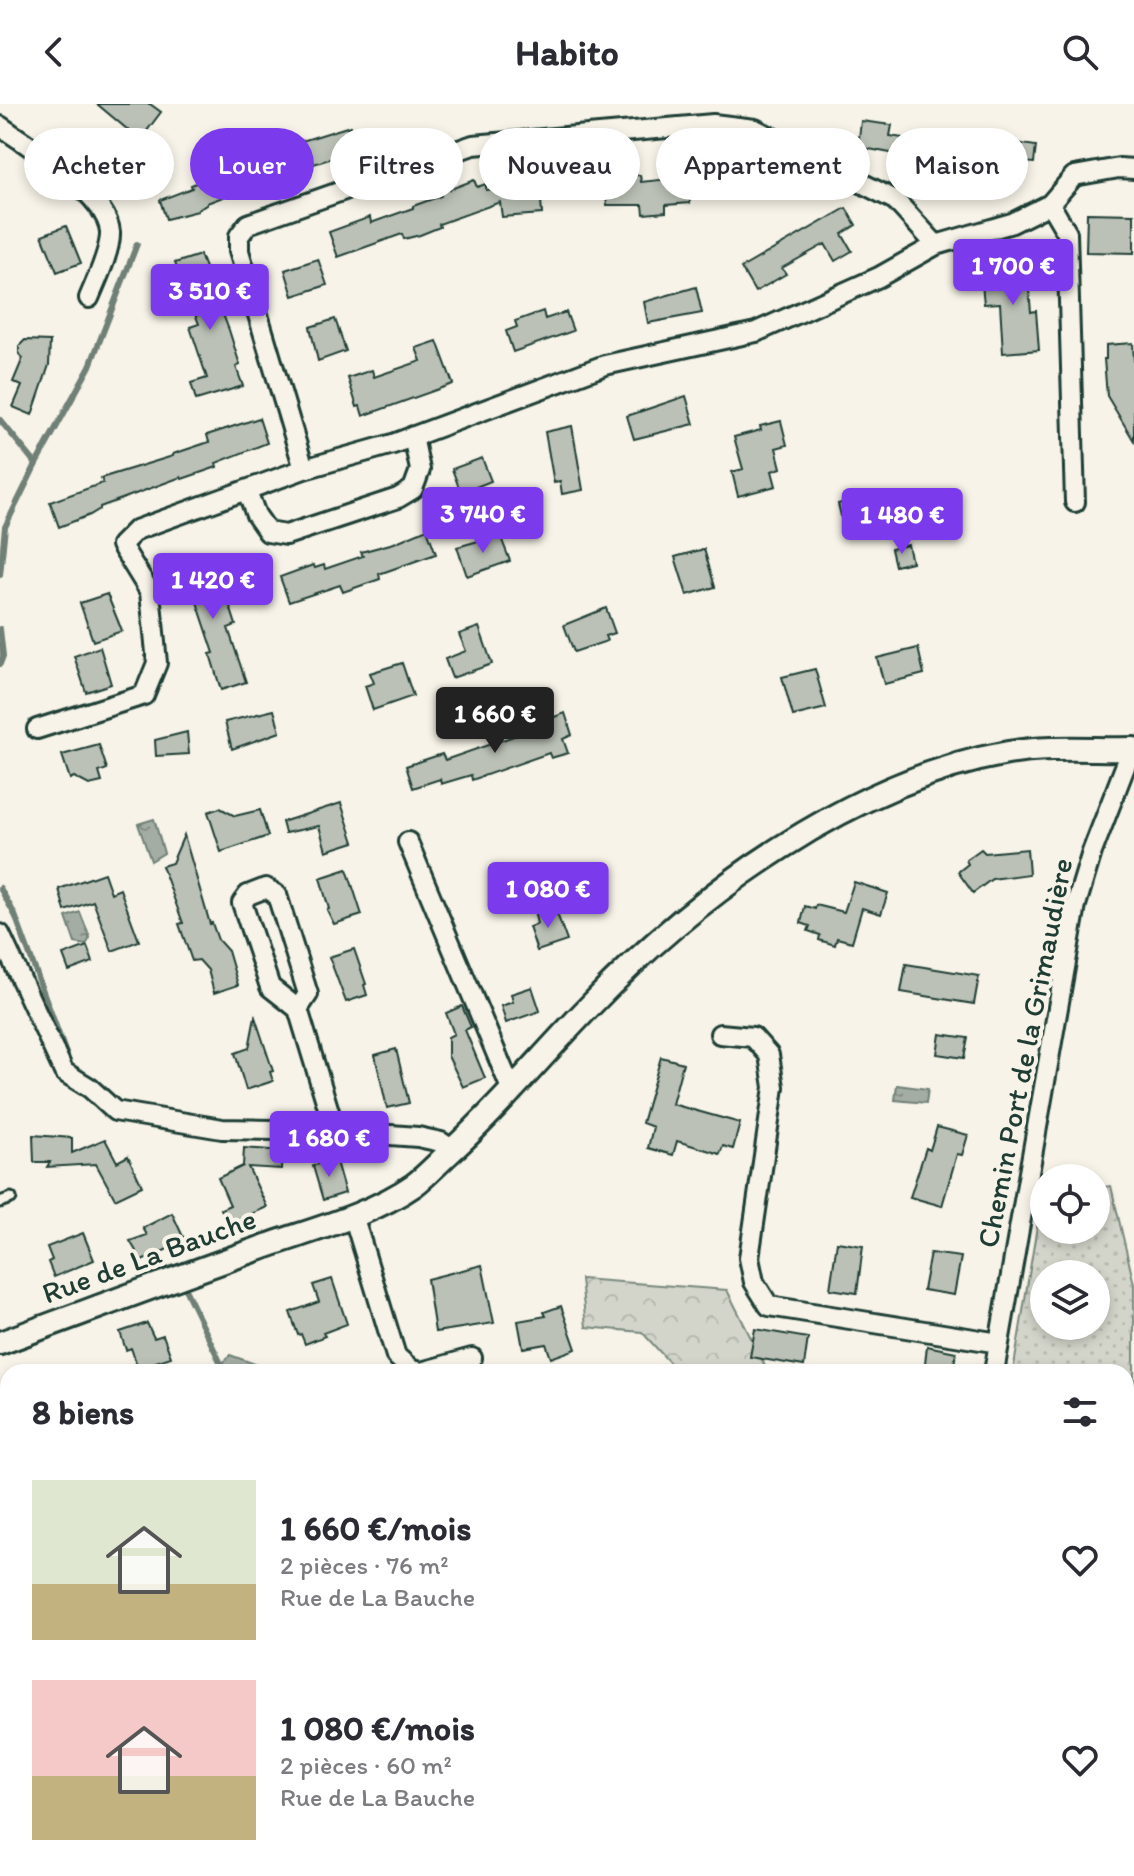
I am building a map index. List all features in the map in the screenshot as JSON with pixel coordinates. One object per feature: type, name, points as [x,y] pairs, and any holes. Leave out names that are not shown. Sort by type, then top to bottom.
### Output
[{"type":"street","points":[[304,469],[239,251],[239,236],[248,224],[473,145],[713,124],[755,129],[895,200],[936,245]]},
{"type":"street","points":[[0,126],[68,174],[103,212],[110,233],[89,298]]},
{"type":"street","points":[[37,729],[144,695],[157,663],[150,592],[121,545],[136,530],[304,469],[413,436],[605,365],[756,332],[879,277],[936,245],[1012,223],[1050,204],[1074,176],[1119,168],[1134,169]]},
{"type":"street","points":[[1050,204],[1067,233],[1075,502]]},
{"type":"street","points":[[247,491],[256,515],[268,532],[286,535],[300,531],[398,498],[413,489],[420,470],[413,436]]},
{"type":"street","name":"Rue de La Bauche","points":[[0,1343],[353,1215],[414,1185],[512,1091],[590,1005],[658,939],[746,871],[802,836],[887,790],[955,765],[1011,752],[1068,748],[1131,749]]},
{"type":"street","name":"Chemin Port de la Grimaudière","points":[[995,1364],[1076,905],[1092,852],[1131,749]]},
{"type":"street","points":[[408,842],[512,1091]]},
{"type":"street","points":[[298,1009],[308,994],[277,895],[266,888],[248,895],[242,903],[270,987],[298,1009],[335,1131]]},
{"type":"street","points":[[0,934],[64,1072],[90,1088],[115,1111],[222,1129],[335,1131],[418,1137],[441,1142],[453,1150]]},
{"type":"street","points":[[720,1034],[753,1037],[769,1055],[774,1087],[749,1258],[754,1282],[769,1306],[999,1343]]},
{"type":"street","points":[[353,1215],[396,1356],[405,1364]]},
{"type":"street","points":[[450,1364],[472,1358]]},
{"type":"lane","points":[[0,1202],[11,1198]]},
{"type":"green space","points":[[1111,1186],[1134,1284],[1134,1364],[1014,1364],[1030,1269],[1030,1340],[1110,1340],[1110,1260],[1031,1260],[1034,1244],[1110,1244]]},
{"type":"green space","points":[[581,1279],[727,1290],[764,1364],[671,1364],[642,1332],[586,1327]]},
{"type":"water","points":[[154,819],[164,853],[151,861],[138,824]]},
{"type":"water","points":[[80,912],[90,938],[86,945],[75,943],[66,917]]},
{"type":"water","points":[[897,1085],[928,1089],[926,1103],[895,1100]]},
{"type":"water","points":[[230,1355],[255,1364],[222,1364]]},
{"type":"building","points":[[97,104],[150,104],[161,112],[149,128],[126,128]]},
{"type":"building","points":[[861,121],[892,125],[891,128],[886,128],[886,152],[870,149],[870,128],[860,128]]},
{"type":"building","points":[[330,132],[330,159],[314,164],[314,137]]},
{"type":"building","points":[[1028,145],[1036,146],[1034,163],[1028,162]]},
{"type":"building","points":[[640,175],[641,182],[656,180],[656,200],[690,200],[690,203],[666,205],[666,212],[644,214],[643,205],[607,205],[606,200],[640,200]]},
{"type":"building","points":[[474,180],[479,186],[479,200],[541,200],[542,214],[502,217],[500,202],[439,224],[440,227],[420,235],[404,239],[402,234],[338,257],[329,232],[370,217],[371,223],[430,200],[463,200],[463,184]]},
{"type":"building","points":[[190,189],[190,200],[215,200],[198,211],[166,219],[160,200],[174,200],[174,195]]},
{"type":"building","points":[[846,208],[856,225],[842,234],[852,251],[835,261],[825,244],[782,268],[786,274],[755,292],[741,268]]},
{"type":"building","points":[[1087,213],[1134,214],[1134,253],[1086,252]]},
{"type":"building","points":[[66,226],[81,263],[57,272],[42,235]]},
{"type":"building","points":[[200,255],[229,330],[243,386],[196,400],[191,383],[207,378],[190,327],[199,324],[175,263]]},
{"type":"building","points":[[318,259],[327,285],[293,296],[285,270]]},
{"type":"building","points":[[1027,266],[1031,312],[1036,311],[1039,350],[1003,353],[1000,303],[984,304],[981,274],[991,273],[990,269]]},
{"type":"building","points":[[696,287],[702,313],[648,323],[644,302]]},
{"type":"building","points":[[543,311],[545,319],[566,312],[573,331],[513,352],[506,331],[517,327],[515,321]]},
{"type":"building","points":[[335,319],[346,351],[318,361],[310,327]]},
{"type":"building","points":[[25,340],[50,341],[49,365],[32,415],[13,407],[22,386],[13,382],[23,358],[19,354],[19,346]]},
{"type":"building","points":[[437,341],[453,384],[363,416],[348,378],[372,370],[374,377],[421,361],[416,348]]},
{"type":"building","points":[[1133,343],[1134,441],[1107,396],[1104,359],[1106,345]]},
{"type":"building","points":[[686,396],[694,424],[634,439],[627,416]]},
{"type":"building","points":[[259,418],[267,443],[216,463],[217,467],[100,507],[90,515],[59,527],[50,502],[103,483],[101,478],[209,442],[207,435]]},
{"type":"building","points":[[781,421],[787,445],[776,448],[781,468],[772,471],[776,486],[738,496],[732,472],[743,469],[734,437]]},
{"type":"building","points":[[572,426],[583,490],[562,494],[560,481],[554,483],[545,432]]},
{"type":"building","points":[[482,458],[491,481],[461,493],[452,469]]},
{"type":"building","points":[[871,495],[877,520],[844,528],[838,504]]},
{"type":"building","points":[[427,529],[436,554],[379,574],[380,579],[343,592],[340,585],[289,602],[280,577],[313,565],[315,568],[324,565],[325,569],[363,556],[361,552]]},
{"type":"building","points":[[500,535],[510,561],[467,576],[457,547]]},
{"type":"building","points":[[908,545],[912,562],[895,566],[891,549]]},
{"type":"building","points":[[704,549],[715,587],[687,595],[675,557]]},
{"type":"building","points":[[199,556],[213,596],[225,591],[236,625],[228,628],[246,682],[221,690],[210,654],[214,653],[193,590],[182,594],[173,566]]},
{"type":"building","points":[[107,594],[122,631],[93,641],[80,603]]},
{"type":"building","points":[[606,608],[615,633],[605,636],[607,641],[574,652],[564,625]]},
{"type":"building","points":[[479,627],[492,664],[452,678],[445,659],[466,651],[459,634]]},
{"type":"building","points":[[100,647],[111,684],[86,692],[74,656]]},
{"type":"building","points":[[918,648],[924,674],[884,684],[877,658]]},
{"type":"building","points":[[402,663],[413,696],[373,710],[365,686],[374,683],[370,673]]},
{"type":"building","points":[[815,669],[826,708],[793,716],[782,677]]},
{"type":"building","points":[[274,710],[280,732],[232,749],[225,722]]},
{"type":"building","points":[[565,713],[572,735],[563,739],[568,753],[551,758],[549,753],[472,780],[471,775],[441,784],[440,779],[413,788],[406,766],[442,754],[445,760],[540,727],[538,723]]},
{"type":"building","points":[[187,732],[189,754],[156,756],[155,740]]},
{"type":"building","points":[[99,745],[107,769],[99,772],[102,782],[89,785],[74,777],[70,779],[62,755]]},
{"type":"building","points":[[341,803],[354,842],[326,851],[319,826],[285,833],[282,822]]},
{"type":"building","points":[[220,808],[235,816],[260,810],[268,836],[221,852],[208,812]]},
{"type":"building","points":[[184,835],[210,924],[228,951],[238,985],[214,993],[208,970],[199,960],[192,961],[179,924],[183,923],[162,866],[172,863]]},
{"type":"building","points":[[981,849],[985,853],[1027,849],[1029,874],[992,879],[973,893],[958,872],[968,864],[966,860]]},
{"type":"building","points":[[347,869],[362,915],[334,924],[327,910],[320,878]]},
{"type":"building","points":[[104,873],[111,893],[120,889],[139,941],[112,951],[93,901],[65,911],[59,889]]},
{"type":"building","points":[[854,882],[888,893],[881,914],[862,908],[852,942],[837,938],[835,945],[819,940],[820,935],[808,931],[810,926],[801,923],[805,906],[815,909],[816,905],[844,912]]},
{"type":"building","points":[[555,908],[567,941],[537,951],[529,927],[537,924],[535,915]]},
{"type":"building","points":[[87,946],[93,962],[69,971],[63,955]]},
{"type":"building","points":[[354,949],[367,995],[346,1002],[329,957]]},
{"type":"building","points":[[906,964],[979,976],[974,1004],[901,992]]},
{"type":"building","points":[[532,987],[540,1011],[506,1023],[501,1006],[513,1002],[511,994]]},
{"type":"building","points":[[462,1006],[471,1027],[465,1030],[485,1078],[463,1087],[448,1056],[448,1037],[454,1034],[446,1013]]},
{"type":"building","points":[[255,1017],[273,1071],[270,1072],[273,1081],[246,1090],[235,1053],[249,1048]]},
{"type":"building","points":[[940,1034],[968,1038],[964,1058],[937,1054]]},
{"type":"building","points":[[396,1049],[409,1103],[387,1108],[375,1055]]},
{"type":"building","points":[[661,1057],[683,1063],[672,1104],[740,1123],[733,1149],[723,1146],[720,1154],[677,1141],[673,1155],[648,1148],[653,1127],[642,1123]]},
{"type":"building","points":[[937,1127],[968,1135],[962,1155],[957,1154],[942,1206],[910,1197],[926,1148],[930,1150]]},
{"type":"building","points":[[33,1135],[72,1138],[72,1153],[105,1139],[117,1162],[128,1156],[142,1186],[115,1199],[96,1164],[47,1167],[50,1162],[34,1162]]},
{"type":"building","points":[[244,1148],[282,1151],[281,1169],[248,1167],[267,1207],[229,1224],[221,1209],[230,1205],[218,1178],[243,1166]]},
{"type":"building","points":[[335,1158],[345,1193],[323,1200],[313,1166]]},
{"type":"building","points":[[172,1213],[185,1241],[142,1261],[130,1241],[147,1235],[143,1228]]},
{"type":"building","points":[[83,1233],[94,1260],[54,1277],[48,1262],[52,1260],[47,1247]]},
{"type":"building","points":[[837,1242],[863,1246],[857,1293],[830,1289]]},
{"type":"building","points":[[930,1253],[961,1257],[954,1295],[923,1290]]},
{"type":"building","points":[[482,1265],[494,1323],[435,1332],[427,1279]]},
{"type":"building","points":[[332,1279],[347,1324],[305,1344],[301,1334],[298,1335],[290,1312],[319,1302],[313,1285]]},
{"type":"building","points":[[561,1306],[576,1349],[551,1358],[546,1344],[523,1348],[518,1321],[546,1316],[544,1312]]},
{"type":"building","points":[[147,1323],[154,1338],[163,1335],[171,1357],[150,1364],[137,1364],[131,1348],[126,1350],[120,1332]]},
{"type":"building","points":[[755,1329],[808,1338],[804,1364],[750,1357]]},
{"type":"building","points":[[927,1346],[956,1352],[954,1364],[925,1364]]},
{"type":"waterway","points":[[36,464],[90,366],[137,244]]},
{"type":"waterway","points":[[0,420],[36,464],[5,527],[0,575]]},
{"type":"waterway","points":[[0,629],[3,656],[0,664]]},
{"type":"waterway","points":[[0,888],[15,915],[68,1059]]},
{"type":"waterway","points":[[186,1291],[221,1364]]}]
